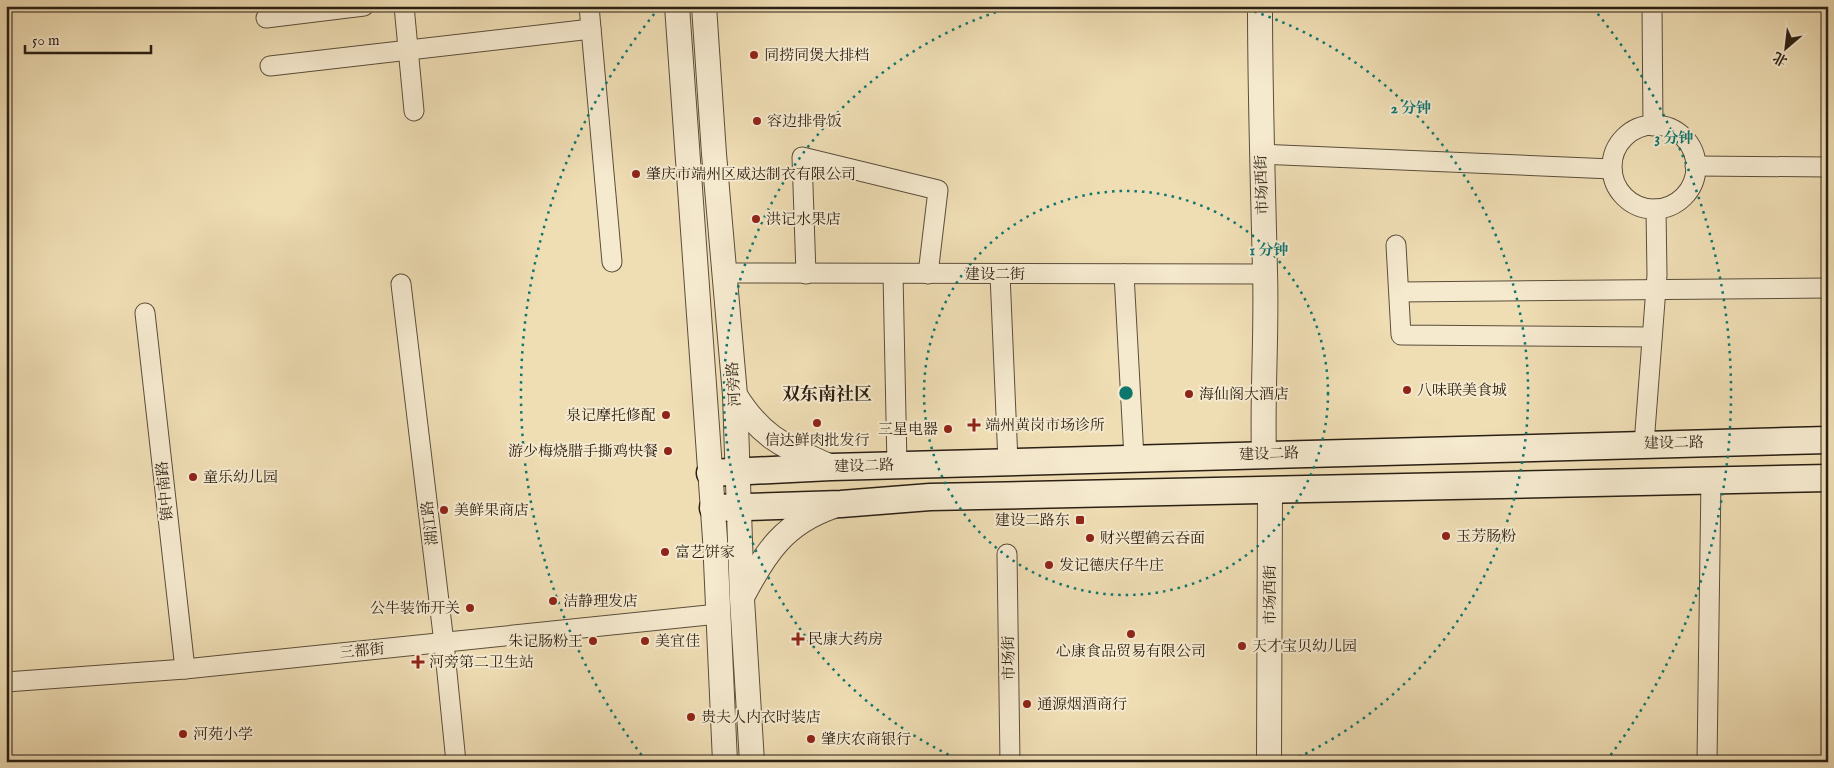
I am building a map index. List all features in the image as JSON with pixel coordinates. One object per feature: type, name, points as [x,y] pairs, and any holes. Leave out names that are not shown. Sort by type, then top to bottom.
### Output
[{"type":"main road","name":"建设二路","points":[[710,473],[831,466],[1828,440]]},
{"type":"main road","points":[[928,464],[930,497]]},
{"type":"main road","points":[[713,508],[841,504],[930,497],[1828,478]]},
{"type":"street","points":[[266,18],[364,6]]},
{"type":"street","points":[[404,6],[414,111]]},
{"type":"street","points":[[589,6],[612,262]]},
{"type":"street","name":"河旁路","points":[[677,6],[713,508],[725,762]]},
{"type":"street","name":"河旁路","points":[[704,6],[714,154],[735,395],[742,599],[752,762]]},
{"type":"street","name":"市场西街","points":[[1260,6],[1261,154],[1265,274],[1262,410],[1264,454]]},
{"type":"street","points":[[1652,6],[1653,126]]},
{"type":"street","points":[[270,66],[591,29]]},
{"type":"street","points":[[1653,126],[1667,128],[1680,135],[1690,145],[1695,166],[1691,187],[1682,198],[1670,206],[1656,209],[1643,208],[1631,202],[1621,193],[1615,182],[1612,169],[1614,156],[1619,144],[1628,134],[1640,128],[1653,126]]},
{"type":"street","points":[[1261,154],[1612,169]]},
{"type":"street","points":[[806,274],[802,157],[938,190],[928,274]]},
{"type":"street","points":[[1695,166],[1828,167]]},
{"type":"street","points":[[1644,444],[1656,290],[1656,209]]},
{"type":"street","points":[[1396,245],[1401,335],[1652,337]]},
{"type":"street","name":"建设二街","points":[[725,273],[1265,274]]},
{"type":"street","points":[[892,274],[898,465]]},
{"type":"street","points":[[1000,274],[1008,462]]},
{"type":"street","points":[[1124,274],[1134,458]]},
{"type":"street","name":"湖江路","points":[[402,284],[456,762]]},
{"type":"street","points":[[1400,292],[1828,288]]},
{"type":"street","name":"镇中南路","points":[[145,313],[185,669]]},
{"type":"street","points":[[735,395],[745,412],[764,433],[789,448],[831,466]]},
{"type":"street","points":[[1707,762],[1711,479]]},
{"type":"street","name":"市场西街","points":[[1269,762],[1270,489]]},
{"type":"street","points":[[742,599],[759,564],[775,543],[810,514],[841,504]]},
{"type":"street","name":"市场街","points":[[1008,554],[1010,762]]},
{"type":"street","name":"三都街","points":[[6,682],[185,669],[718,614]]},
{"type":"place","name":"同捞同煲大排档","points":[[754,55]]},
{"type":"place","name":"容边排骨饭","points":[[757,121]]},
{"type":"place","name":"肇庆市端州区威达制衣有限公司","points":[[636,174]]},
{"type":"place","name":"洪记水果店","points":[[756,219]]},
{"type":"place","name":"八味联美食城","points":[[1407,390]]},
{"type":"place","name":"海仙阁大酒店","points":[[1189,394]]},
{"type":"place","name":"泉记摩托修配","points":[[666,415]]},
{"type":"place","name":"信达鲜肉批发行","points":[[817,423]]},
{"type":"place","name":"端州黄岗市场诊所","points":[[974,425]]},
{"type":"place","name":"三星电器","points":[[948,429]]},
{"type":"place","name":"游少梅烧腊手撕鸡快餐","points":[[668,451]]},
{"type":"place","name":"童乐幼儿园","points":[[193,477]]},
{"type":"place","name":"美鲜果商店","points":[[444,510]]},
{"type":"place","name":"建设二路东","points":[[1080,520]]},
{"type":"place","name":"玉芳肠粉","points":[[1446,536]]},
{"type":"place","name":"财兴塱鹤云吞面","points":[[1090,538]]},
{"type":"place","name":"富艺饼家","points":[[665,552]]},
{"type":"place","name":"发记德庆仔牛庄","points":[[1049,565]]},
{"type":"place","name":"洁静理发店","points":[[553,601]]},
{"type":"place","name":"公牛装饰开关","points":[[470,608]]},
{"type":"place","name":"心康食品贸易有限公司","points":[[1131,634]]},
{"type":"place","name":"民康大药房","points":[[798,639]]},
{"type":"place","name":"朱记肠粉王","points":[[593,641]]},
{"type":"place","name":"美宜佳","points":[[645,641]]},
{"type":"place","name":"天才宝贝幼儿园","points":[[1242,646]]},
{"type":"place","name":"河旁第二卫生站","points":[[418,662]]},
{"type":"place","name":"通源烟酒商行","points":[[1027,704]]},
{"type":"place","name":"贵夫人内衣时装店","points":[[691,717]]},
{"type":"place","name":"河苑小学","points":[[183,734]]},
{"type":"place","name":"肇庆农商银行","points":[[811,739]]},
{"type":"district","name":"双东南社区","points":[[827,395]]}]
